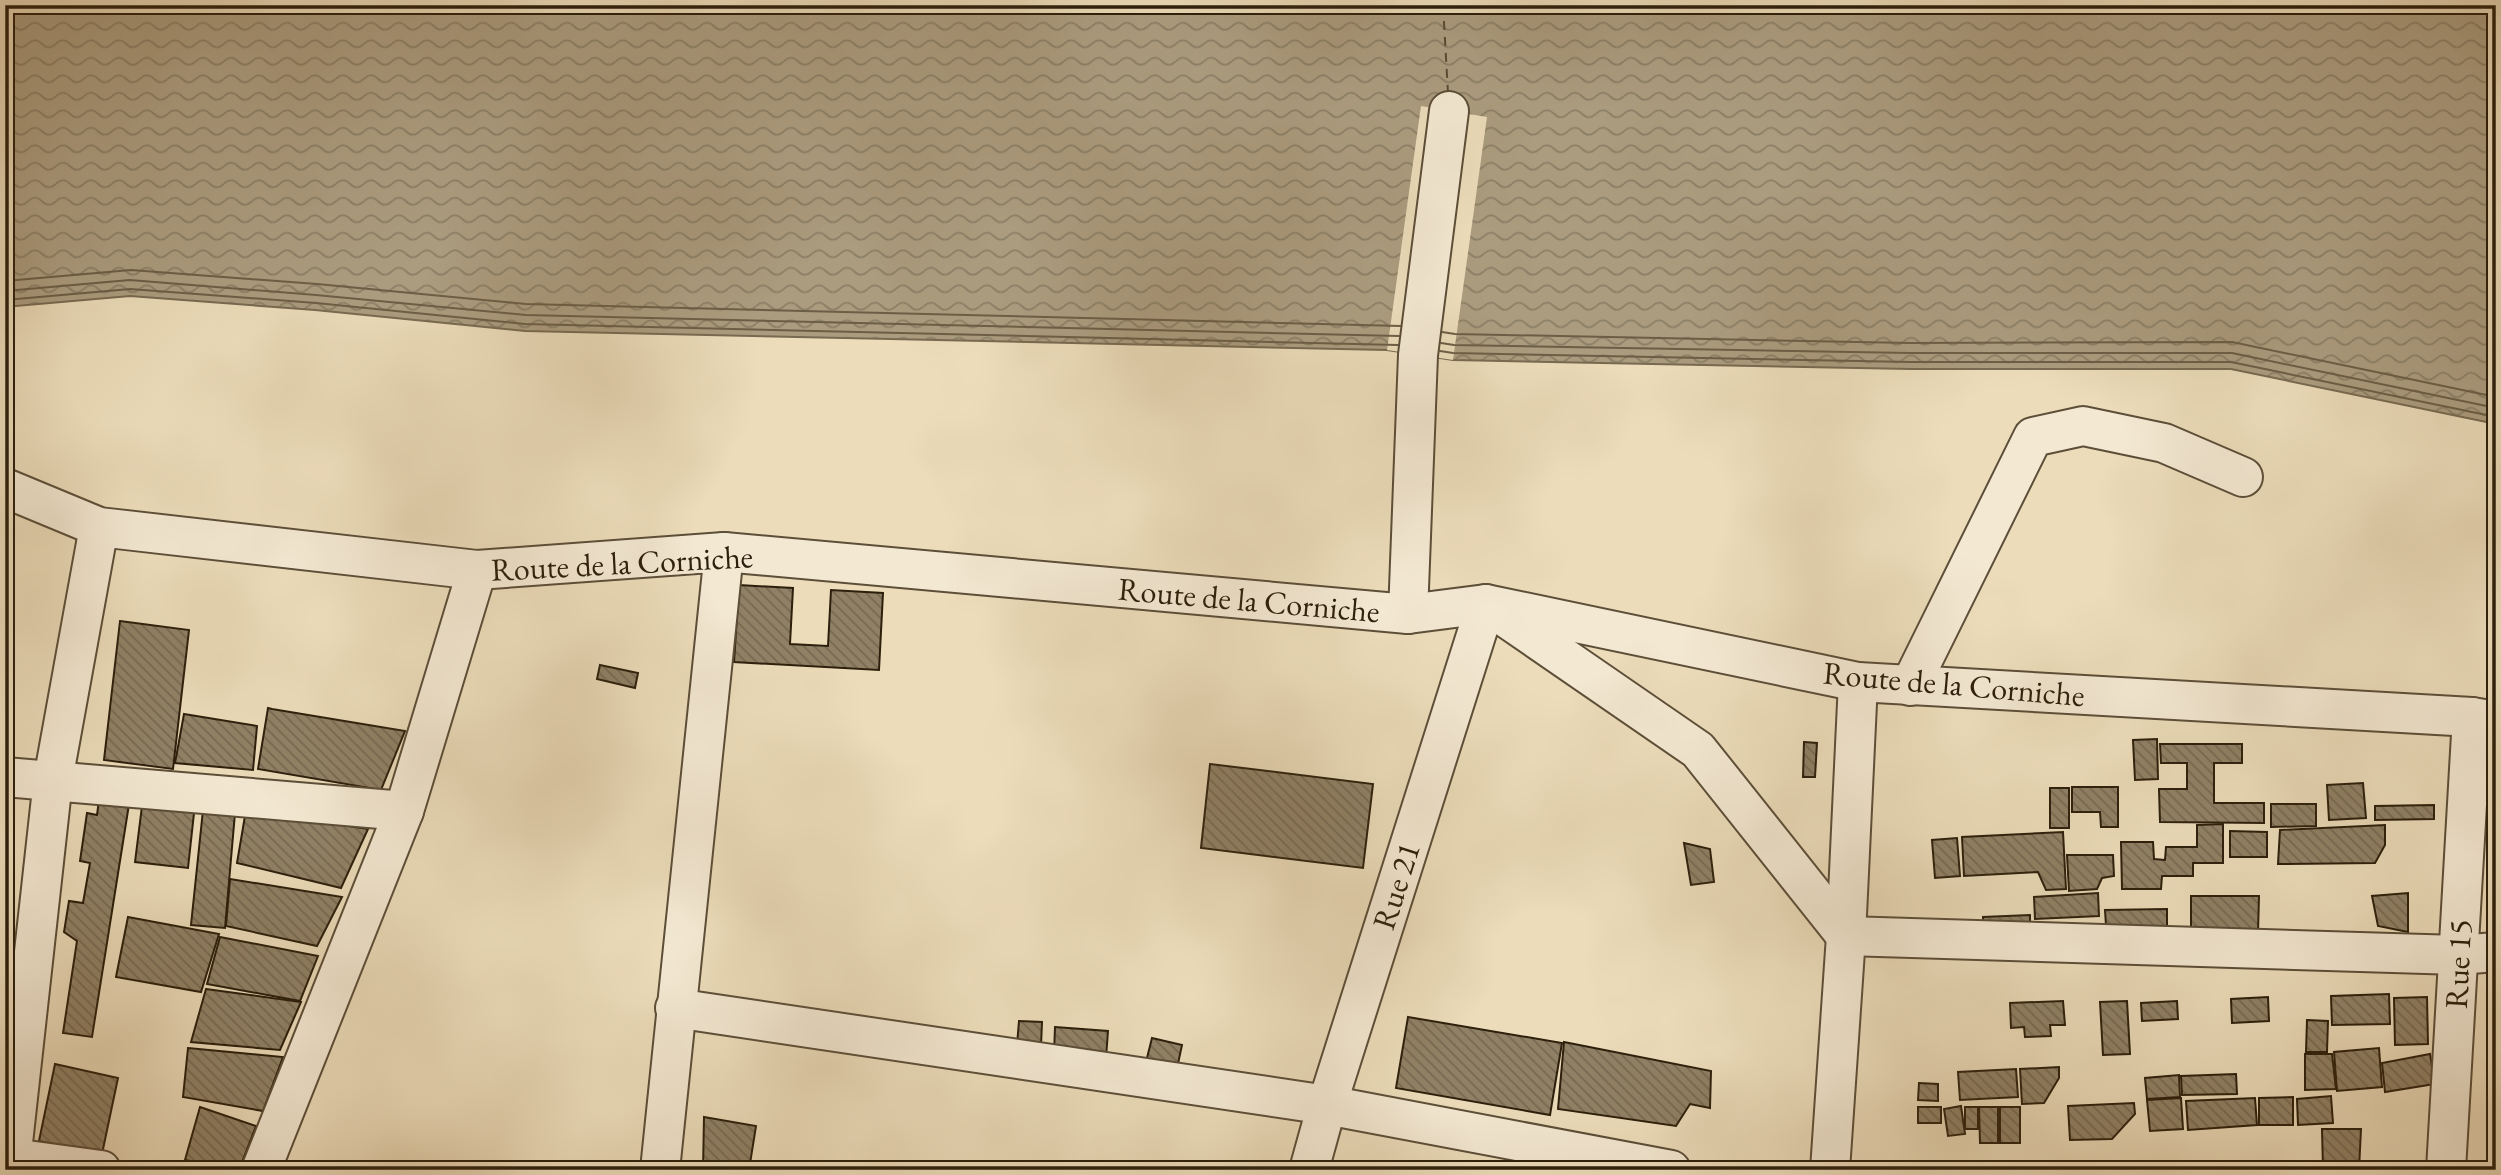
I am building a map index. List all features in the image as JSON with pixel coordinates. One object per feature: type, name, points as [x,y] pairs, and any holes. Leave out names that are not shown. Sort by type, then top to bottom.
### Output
[{"type":"street","points":[[1408,614],[1418,355],[1450,111]]},
{"type":"street","points":[[1910,685],[2033,437],[2083,426],[2164,443],[2243,477]]},
{"type":"street","name":"Route de la Corniche","points":[[5,488],[99,527],[477,570],[724,552],[1408,614],[1486,604],[1858,682],[2484,719]]},
{"type":"street","points":[[99,527],[53,780],[9,1162],[101,1170]]},
{"type":"street","points":[[660,1170],[724,552]]},
{"type":"street","points":[[261,1170],[404,811],[477,570]]},
{"type":"street","points":[[1486,604],[1698,750],[1846,936],[2458,955],[2496,953]]},
{"type":"street","name":"Rue 21","points":[[1310,1170],[1327,1105],[1486,604]]},
{"type":"street","points":[[1830,1170],[1846,936],[1858,682]]},
{"type":"street","name":"Rue 15","points":[[2446,1170],[2458,955],[2484,719]]},
{"type":"street","points":[[5,776],[404,811]]},
{"type":"street","points":[[675,1008],[1327,1105],[1671,1170]]},
{"type":"water","points":[[5,5],[2496,5],[2496,424],[2231,369],[1910,369],[1453,360],[1387,350],[525,331],[315,310],[130,296],[5,307]]},
{"type":"pier","points":[[1421,106],[1487,117],[1453,360],[1387,350]]},
{"type":"building","points":[[739,585],[793,588],[790,644],[828,646],[831,590],[883,593],[879,670],[734,662]]},
{"type":"building","points":[[120,621],[189,630],[173,769],[104,760]]},
{"type":"building","points":[[600,665],[638,673],[635,688],[597,679]]},
{"type":"building","points":[[268,708],[405,731],[381,790],[258,769]]},
{"type":"building","points":[[184,714],[257,726],[253,770],[175,763]]},
{"type":"building","points":[[2157,739],[2158,779],[2135,780],[2133,740]]},
{"type":"building","points":[[1804,742],[1817,743],[1815,777],[1803,777]]},
{"type":"building","points":[[2160,744],[2242,744],[2242,763],[2214,763],[2214,803],[2264,803],[2264,823],[2160,822],[2159,789],[2187,789],[2187,763],[2161,763]]},
{"type":"building","points":[[1210,764],[1373,784],[1363,868],[1201,848]]},
{"type":"building","points":[[2363,783],[2366,818],[2329,820],[2327,785]]},
{"type":"building","points":[[2072,787],[2118,787],[2118,827],[2101,827],[2100,812],[2072,812]]},
{"type":"building","points":[[2050,788],[2069,788],[2069,828],[2050,828]]},
{"type":"building","points":[[100,793],[130,798],[92,1037],[63,1033],[77,941],[64,932],[69,901],[83,903],[90,863],[80,861],[87,813],[97,815]]},
{"type":"building","points":[[143,798],[195,804],[188,868],[135,862]]},
{"type":"building","points":[[2271,804],[2316,804],[2316,826],[2271,827]]},
{"type":"building","points":[[2434,805],[2434,819],[2375,820],[2375,806]]},
{"type":"building","points":[[203,810],[235,813],[225,928],[191,925]]},
{"type":"building","points":[[246,810],[368,829],[341,888],[237,863]]},
{"type":"building","points":[[2223,824],[2223,863],[2193,863],[2193,876],[2162,876],[2161,889],[2122,889],[2121,842],[2153,842],[2154,859],[2165,860],[2166,847],[2197,847],[2197,825]]},
{"type":"building","points":[[2385,825],[2385,845],[2375,863],[2278,864],[2280,830]]},
{"type":"building","points":[[2230,831],[2267,832],[2267,857],[2230,857]]},
{"type":"building","points":[[2063,832],[2066,889],[2046,890],[2038,872],[1964,876],[1962,837]]},
{"type":"building","points":[[1957,838],[1960,876],[1935,878],[1932,840]]},
{"type":"building","points":[[1684,843],[1710,849],[1714,882],[1691,885]]},
{"type":"building","points":[[2067,855],[2113,855],[2114,876],[2102,878],[2097,889],[2069,891]]},
{"type":"building","points":[[230,879],[342,897],[317,946],[226,926]]},
{"type":"building","points":[[2098,893],[2099,916],[2035,919],[2034,897]]},
{"type":"building","points":[[2408,893],[2408,932],[2378,926],[2372,896]]},
{"type":"building","points":[[2191,896],[2259,896],[2258,933],[2191,933]]},
{"type":"building","points":[[2167,909],[2167,926],[2106,926],[2105,910]]},
{"type":"building","points":[[2030,915],[2030,936],[1984,939],[1983,917]]},
{"type":"building","points":[[128,917],[219,934],[201,992],[116,977]]},
{"type":"building","points":[[220,937],[318,956],[300,1001],[207,984]]},
{"type":"building","points":[[206,989],[301,1002],[280,1050],[191,1042]]},
{"type":"building","points":[[2389,994],[2390,1024],[2332,1025],[2331,996]]},
{"type":"building","points":[[2268,997],[2269,1021],[2232,1023],[2231,999]]},
{"type":"building","points":[[2427,997],[2428,1044],[2395,1045],[2394,998]]},
{"type":"building","points":[[2063,1001],[2065,1025],[2050,1025],[2051,1036],[2025,1037],[2024,1027],[2011,1028],[2010,1003]]},
{"type":"building","points":[[2127,1001],[2130,1054],[2103,1055],[2100,1002]]},
{"type":"building","points":[[2177,1001],[2178,1019],[2142,1021],[2141,1003]]},
{"type":"building","points":[[1408,1017],[1562,1043],[1550,1115],[1396,1088]]},
{"type":"building","points":[[2307,1020],[2328,1021],[2327,1052],[2306,1052]]},
{"type":"building","points":[[1019,1021],[1042,1022],[1041,1046],[1017,1045]]},
{"type":"building","points":[[1055,1027],[1108,1031],[1106,1058],[1054,1054]]},
{"type":"building","points":[[1152,1038],[1182,1045],[1176,1073],[1145,1066]]},
{"type":"building","points":[[1564,1042],[1711,1071],[1710,1108],[1690,1104],[1676,1126],[1558,1109]]},
{"type":"building","points":[[188,1048],[283,1057],[263,1111],[183,1097]]},
{"type":"building","points":[[2379,1048],[2382,1087],[2337,1091],[2334,1052]]},
{"type":"building","points":[[2305,1054],[2332,1054],[2336,1089],[2305,1090]]},
{"type":"building","points":[[2430,1054],[2435,1084],[2385,1092],[2382,1063]]},
{"type":"building","points":[[55,1064],[118,1078],[102,1154],[39,1141]]},
{"type":"building","points":[[2059,1067],[2059,1078],[2044,1103],[2022,1104],[2020,1069]]},
{"type":"building","points":[[2016,1069],[2018,1097],[1960,1100],[1958,1072]]},
{"type":"building","points":[[2236,1074],[2237,1094],[2182,1095],[2181,1076]]},
{"type":"building","points":[[2179,1075],[2180,1097],[2147,1099],[2145,1078]]},
{"type":"building","points":[[1919,1083],[1938,1084],[1938,1101],[1918,1100]]},
{"type":"building","points":[[2331,1096],[2333,1123],[2298,1125],[2297,1099]]},
{"type":"building","points":[[2293,1097],[2293,1125],[2259,1125],[2259,1098]]},
{"type":"building","points":[[2181,1098],[2183,1129],[2150,1131],[2147,1100]]},
{"type":"building","points":[[2255,1098],[2257,1125],[2188,1130],[2186,1101]]},
{"type":"building","points":[[2134,1103],[2135,1114],[2112,1139],[2070,1140],[2068,1106]]},
{"type":"building","points":[[1961,1106],[1965,1134],[1948,1136],[1944,1109]]},
{"type":"building","points":[[200,1107],[256,1126],[239,1170],[185,1160]]},
{"type":"building","points":[[1918,1107],[1941,1107],[1941,1123],[1918,1123]]},
{"type":"building","points":[[1965,1107],[1978,1107],[1978,1129],[1965,1129]]},
{"type":"building","points":[[1979,1107],[1998,1107],[1998,1143],[1980,1143]]},
{"type":"building","points":[[2000,1107],[2020,1107],[2020,1143],[2000,1143]]},
{"type":"building","points":[[704,1117],[756,1126],[749,1170],[703,1170]]},
{"type":"building","points":[[2322,1129],[2361,1129],[2359,1170],[2323,1170]]},
{"type":"building","points":[[2237,1164],[2237,1170],[2184,1170],[2184,1166]]},
{"type":"building","points":[[1512,1165],[1533,1170],[1511,1170]]},
{"type":"building","points":[[2414,1167],[2414,1170],[2371,1170]]},
{"type":"ferry route","points":[[1443,5],[1448,93]]}]
